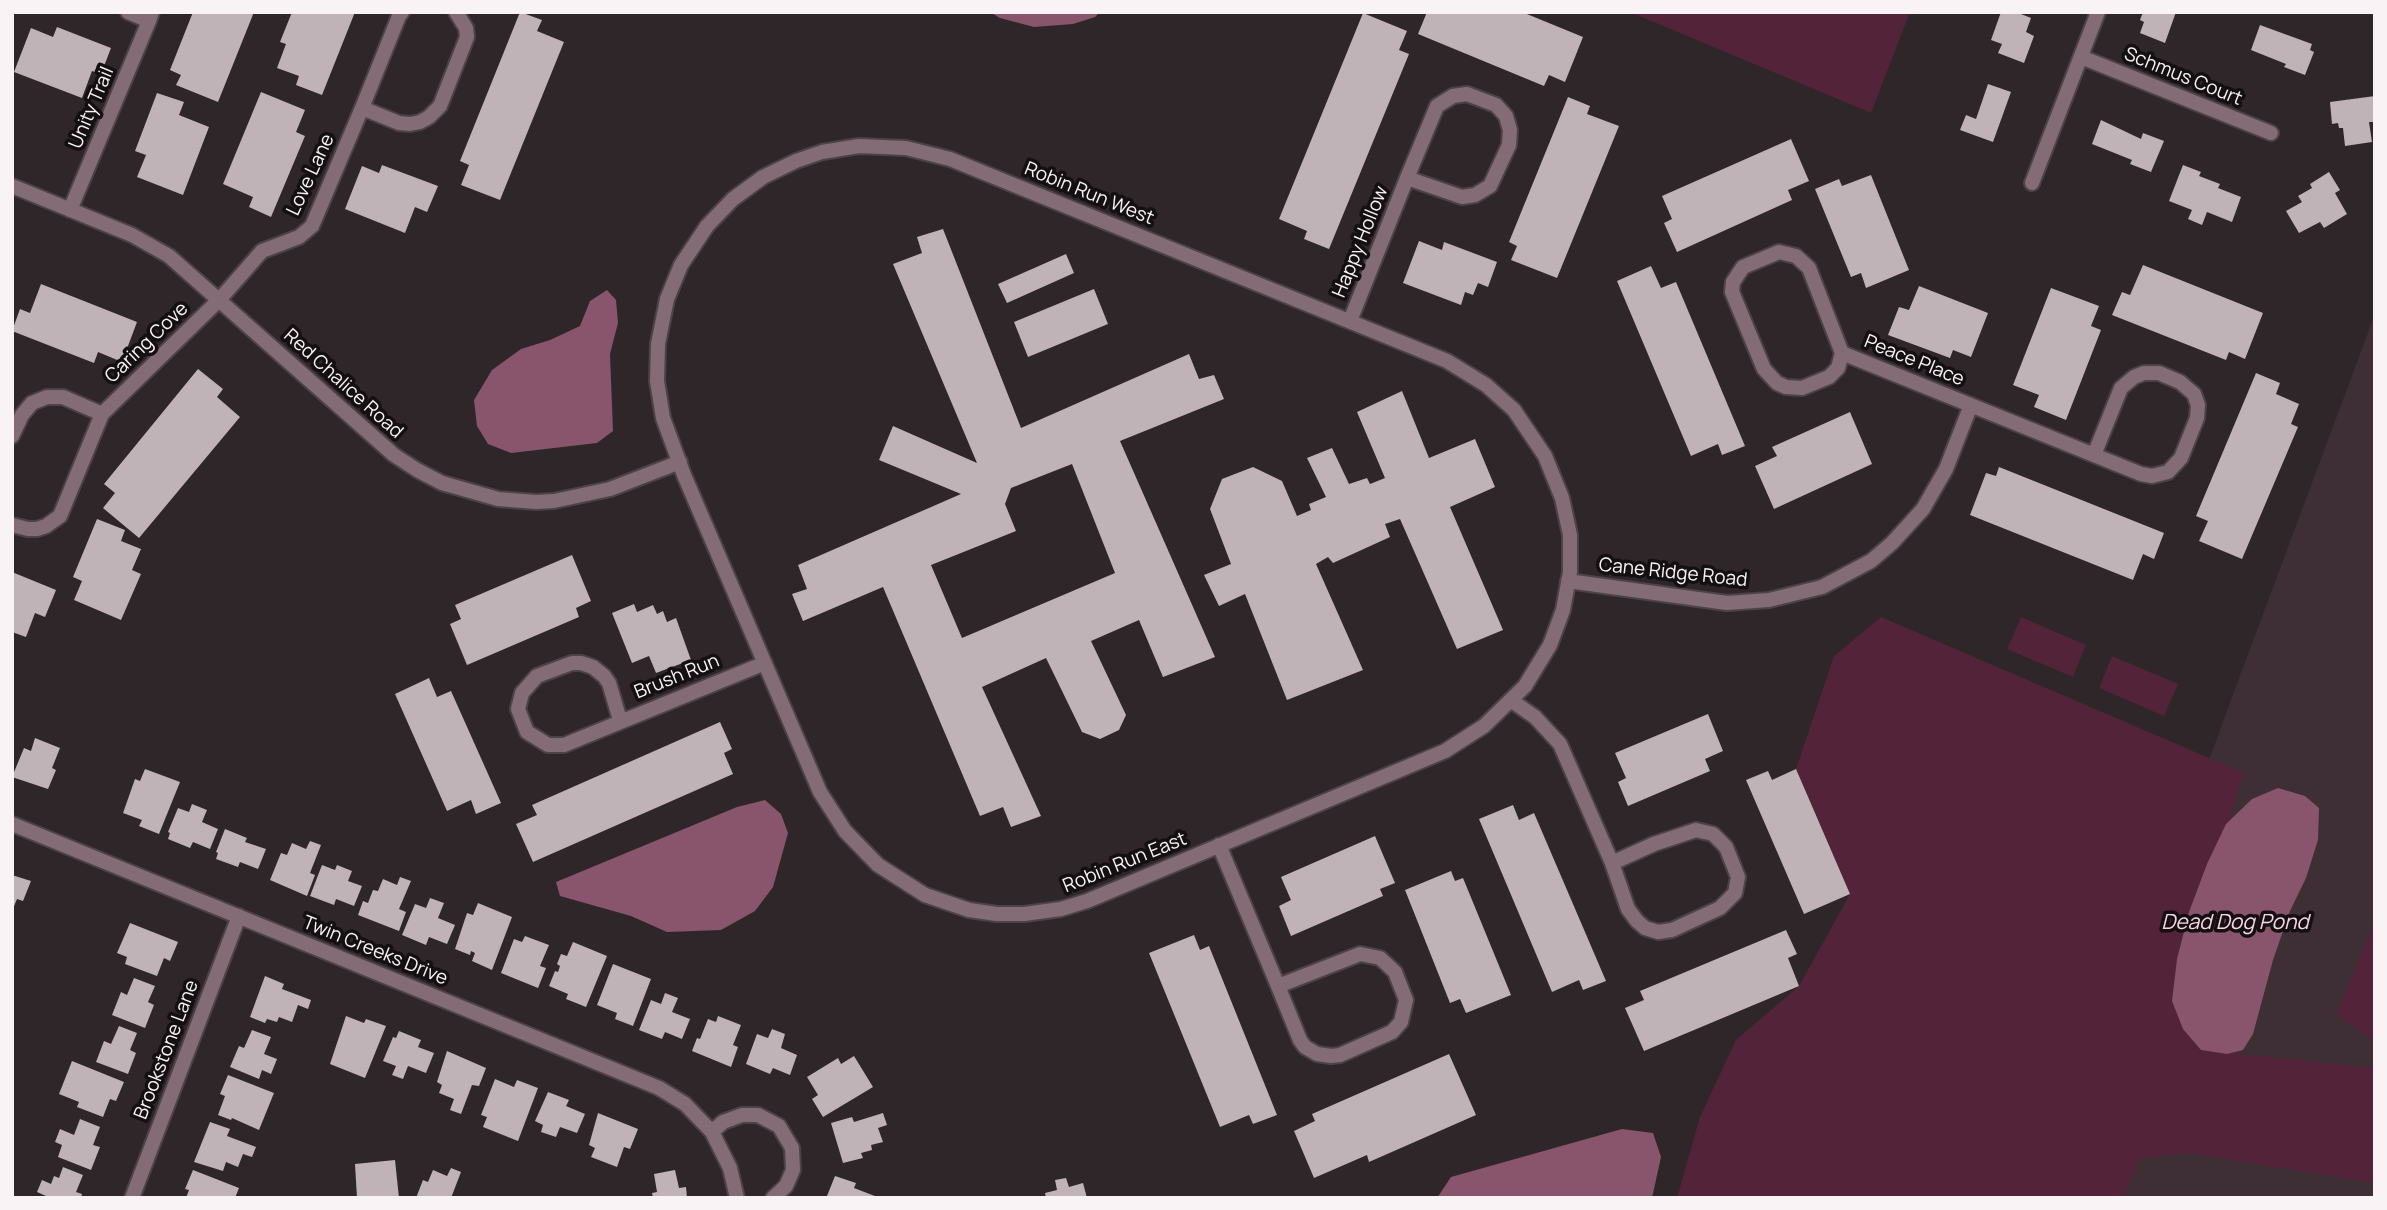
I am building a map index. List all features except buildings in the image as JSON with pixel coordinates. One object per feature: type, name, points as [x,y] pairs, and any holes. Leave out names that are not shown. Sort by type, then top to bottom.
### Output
[{"type":"street","name":"Unity Trail","points":[[70,209],[150,17],[128,12]]},
{"type":"street","name":"Love Lane","points":[[220,299],[262,251],[299,237],[312,226],[402,12]]},
{"type":"street","points":[[362,108],[405,124],[420,122],[434,114],[440,106],[467,37],[466,28],[456,12]]},
{"type":"street","points":[[2032,183],[2098,12]]},
{"type":"street","name":"Schmus Court","points":[[2081,57],[2271,133]]},
{"type":"street","name":"Happy Hollow","points":[[1350,321],[1432,114],[1444,100],[1471,94],[1496,105],[1506,116],[1510,130],[1509,145],[1490,187],[1483,192],[1462,197],[1408,178]]},
{"type":"street","name":"Robin Run West","points":[[680,462],[663,418],[657,363],[667,299],[681,265],[707,226],[747,188],[796,161],[831,150],[887,146],[924,151],[950,159],[1350,321],[1463,370],[1486,385],[1514,410],[1545,456],[1562,498],[1570,544],[1568,581]]},
{"type":"street","name":"Red Chalice Road","points":[[12,186],[154,246],[220,299],[394,454],[426,475],[461,490],[517,501],[564,500],[610,489],[680,462]]},
{"type":"street","name":"Peace Place","points":[[1842,354],[1838,368],[1825,379],[1797,388],[1786,387],[1774,381],[1764,369],[1733,296],[1733,282],[1737,274],[1751,262],[1779,253],[1792,254],[1804,261],[1809,268],[1842,354],[2094,455]]},
{"type":"street","name":"Caring Cove","points":[[12,525],[37,529],[60,516],[102,414],[220,299]]},
{"type":"street","points":[[2144,373],[2165,375],[2180,382],[2194,394],[2198,405],[2197,418],[2181,458],[2168,472],[2147,476],[2094,455],[2121,388],[2134,377],[2144,373]]},
{"type":"street","points":[[12,436],[22,415],[32,403],[47,397],[63,397],[102,414]]},
{"type":"street","name":"Cane Ridge Road","points":[[1568,581],[1727,603],[1769,600],[1822,587],[1871,561],[1892,544],[1923,509],[1946,469],[1971,405]]},
{"type":"street","name":"Robin Run East","points":[[680,462],[820,792],[845,831],[893,877],[941,901],[997,914],[1024,914],[1061,909],[1087,901],[1445,751],[1477,732],[1525,686],[1550,645],[1563,610],[1568,581]]},
{"type":"street","name":"Brush Run","points":[[620,720],[609,683],[604,676],[593,667],[572,663],[537,677],[527,685],[518,709],[527,732],[548,745],[564,745],[765,663]]},
{"type":"street","points":[[1512,701],[1535,717],[1560,744],[1612,863],[1631,914],[1640,924],[1654,931],[1672,930],[1720,908],[1737,888],[1737,872],[1726,847],[1717,836],[1705,831],[1686,832],[1612,863]]},
{"type":"street","name":"Twin Creeks Drive","points":[[12,824],[659,1088],[685,1104],[712,1132],[730,1168],[737,1198]]},
{"type":"street","points":[[1219,845],[1300,1040],[1309,1049],[1322,1055],[1340,1055],[1387,1034],[1401,1022],[1406,1009],[1406,1000],[1395,972],[1384,960],[1369,954],[1360,954],[1278,986]]},
{"type":"street","name":"Brookstone Lane","points":[[132,1198],[239,916]]},
{"type":"street","points":[[712,1132],[730,1118],[755,1115],[769,1119],[779,1126],[792,1148],[793,1170],[786,1186],[773,1198]]},
{"type":"shaded area","points":[[1630,12],[1910,12],[1871,113]]},
{"type":"shaded area","points":[[2375,314],[2375,1198],[2050,1198],[2232,697]]},
{"type":"shaded area","points":[[1881,617],[2244,773],[2172,1001],[2202,1050],[2375,1068],[2375,1183],[2189,1153],[2139,1159],[2124,1198],[1677,1198],[1700,1117],[1736,1040],[1799,986],[1850,894],[1796,769],[1834,656]]},
{"type":"shaded area","points":[[2021,617],[2086,645],[2073,677],[2007,649]]},
{"type":"shaded area","points":[[2112,656],[2178,684],[2164,716],[2099,688]]},
{"type":"shaded area","points":[[2375,921],[2375,1042],[2336,1015]]},
{"type":"water","points":[[990,12],[1100,12],[1095,17],[1073,24],[1034,27],[1000,18]]},
{"type":"water","points":[[607,290],[616,300],[618,323],[610,354],[613,431],[597,443],[511,453],[488,444],[477,426],[474,400],[492,370],[521,349],[550,340],[580,326],[590,301]]},
{"type":"water","name":"Dead Dog Pond","points":[[2278,788],[2305,796],[2319,808],[2318,840],[2306,878],[2290,911],[2273,960],[2253,1034],[2243,1050],[2227,1054],[2201,1050],[2183,1029],[2172,1001],[2177,959],[2189,912],[2226,824],[2252,799]]},
{"type":"water","points":[[765,800],[781,814],[788,833],[773,887],[755,911],[721,930],[667,932],[631,916],[560,896],[556,882],[737,807]]},
{"type":"water","points":[[1622,1129],[1653,1133],[1661,1157],[1652,1198],[1437,1198],[1451,1177]]}]
